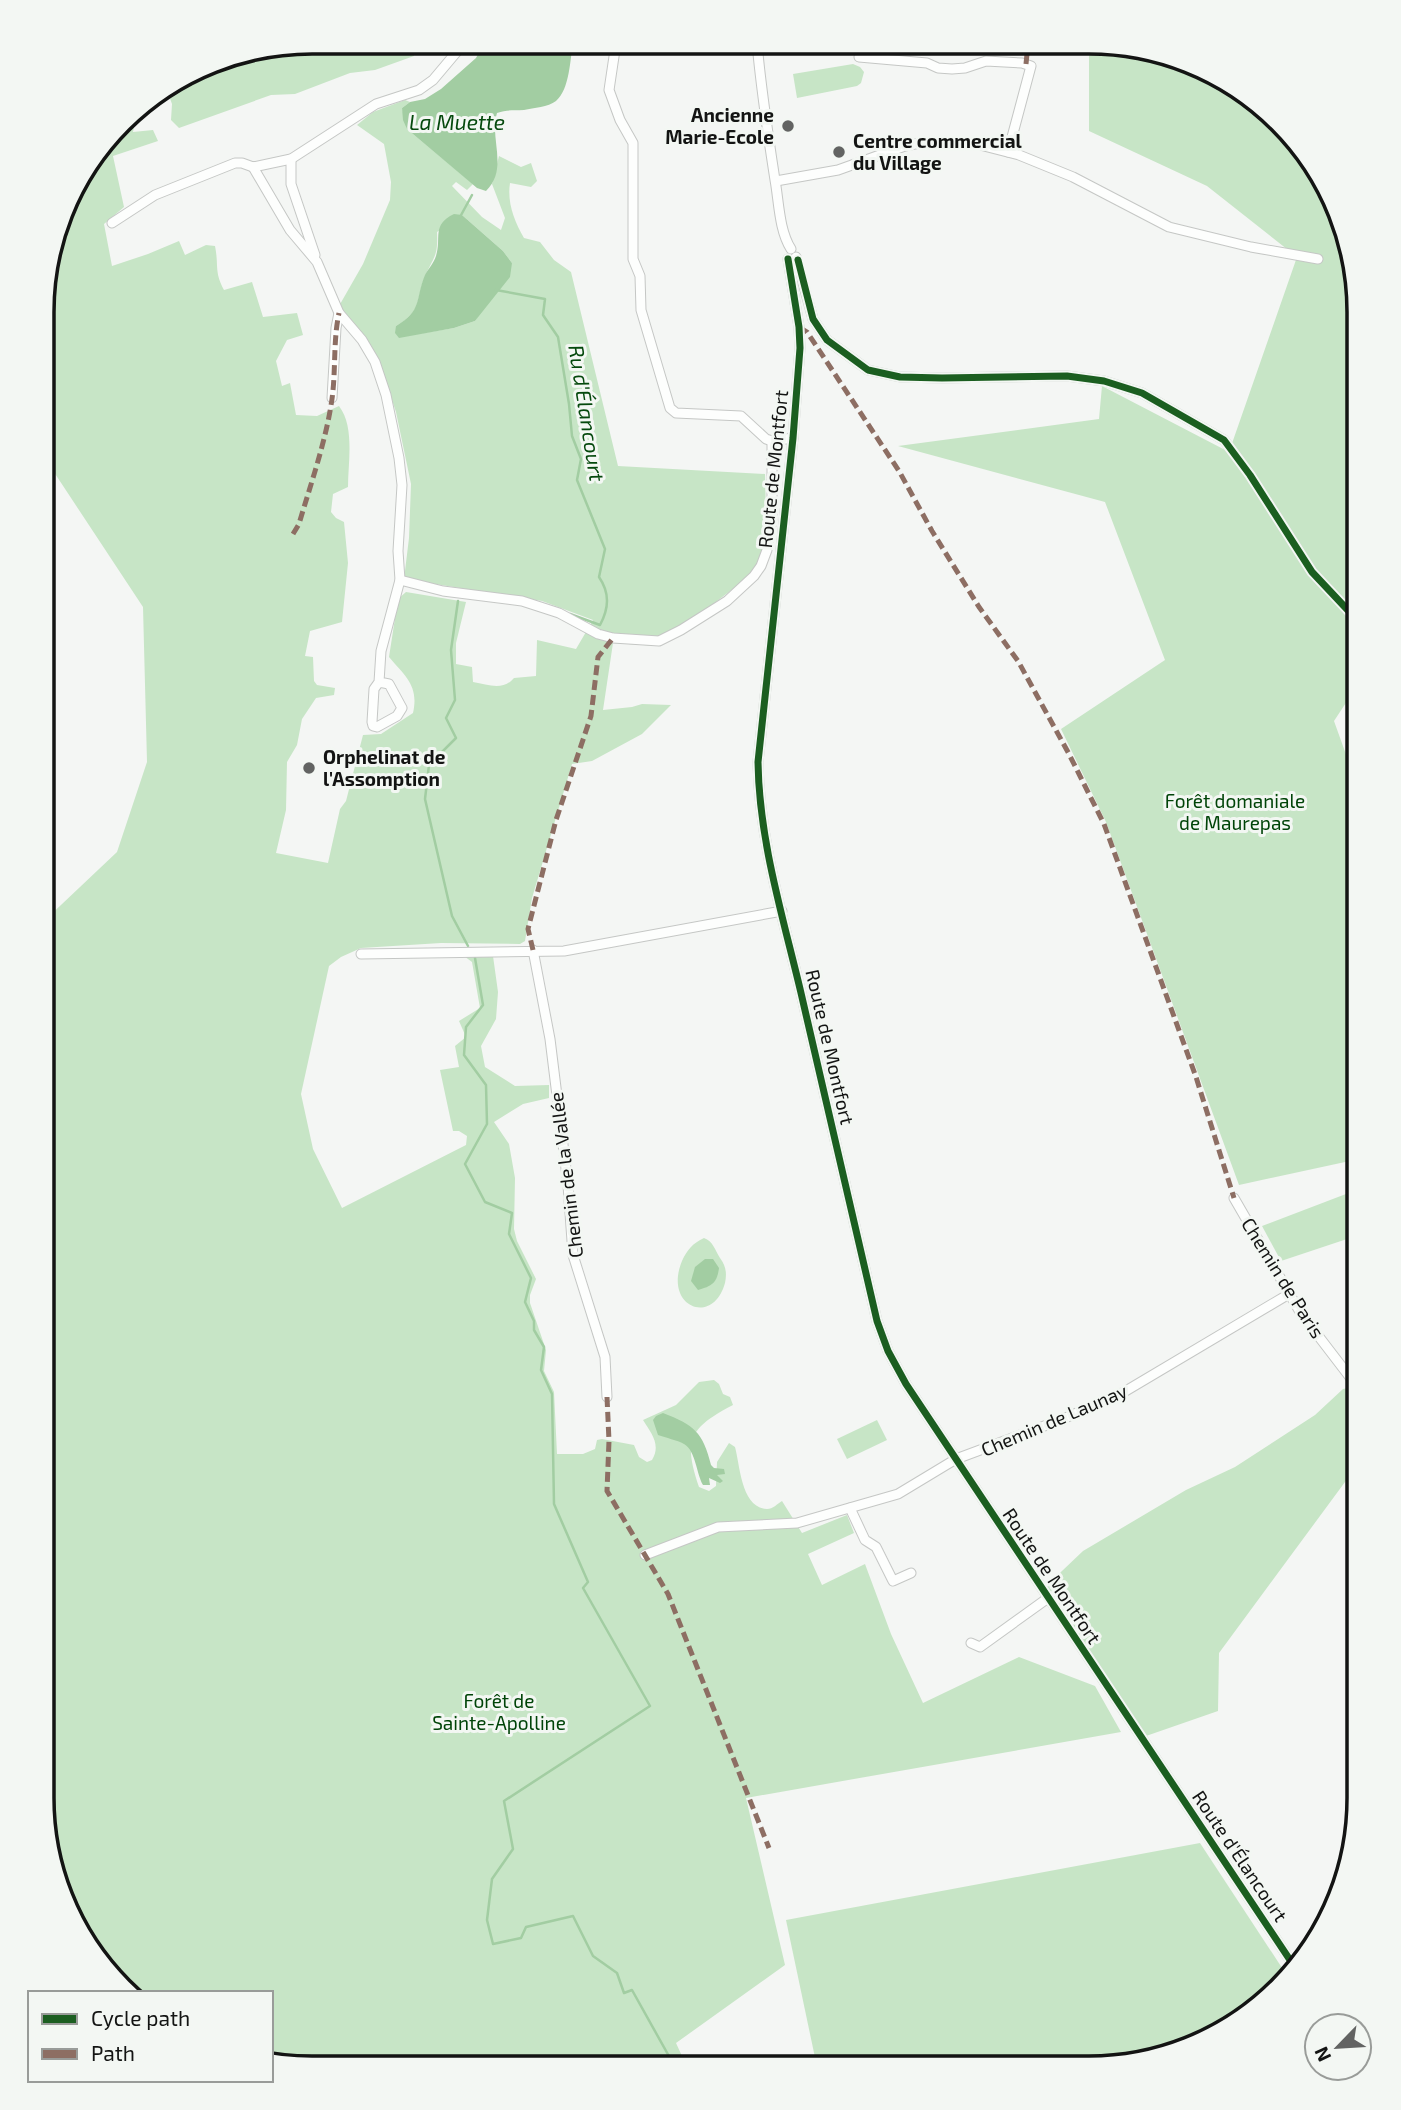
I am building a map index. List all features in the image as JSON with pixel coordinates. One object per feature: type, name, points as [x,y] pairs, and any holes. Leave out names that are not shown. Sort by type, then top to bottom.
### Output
[{"type":"street","points":[[112,223],[155,195],[224,168],[242,163],[253,167],[291,159],[376,104],[419,90],[433,80],[455,54]]},
{"type":"street","points":[[614,54],[609,90],[620,120],[633,143],[633,259],[640,276],[641,310],[670,408],[676,413],[741,416],[766,439],[772,441],[793,438]]},
{"type":"street","name":"Route de Montfort","points":[[758,54],[776,181],[786,240],[792,255],[800,348],[793,438],[758,762],[759,793],[763,827],[877,1321],[888,1351],[906,1384],[1157,1761]]},
{"type":"street","points":[[859,58],[928,63],[938,68],[952,69],[986,61],[1031,66],[1008,152]]},
{"type":"street","points":[[776,181],[838,170],[905,146],[925,142],[975,145],[1008,152],[1073,177],[1169,227],[1251,247],[1318,259]]},
{"type":"street","points":[[291,159],[291,184],[317,262],[339,313],[368,351],[386,394],[400,458],[400,580],[381,651],[379,682],[374,689],[372,722],[373,726],[377,727],[397,716],[402,708],[389,684],[379,682]]},
{"type":"street","points":[[253,167],[290,230],[317,262]]},
{"type":"street","points":[[792,255],[801,268],[813,319],[827,340],[868,370],[900,377],[1067,376],[1104,381],[1142,393],[1224,440],[1250,475],[1312,572],[1347,609]]},
{"type":"street","points":[[332,398],[339,313]]},
{"type":"street","points":[[400,580],[443,591],[522,601],[559,613],[584,627],[613,638],[659,641],[698,620],[742,589],[754,576],[767,550],[772,518],[772,441]]},
{"type":"street","points":[[361,954],[564,951],[782,911]]},
{"type":"street","name":"Chemin de la Vallée","points":[[533,950],[550,1039],[568,1185],[573,1255],[605,1357],[607,1397]]},
{"type":"street","name":"Chemin de Paris","points":[[1234,1198],[1300,1312],[1347,1374]]},
{"type":"street","name":"Chemin de Launay","points":[[645,1555],[718,1527],[797,1523],[898,1494],[956,1460],[1063,1419],[1124,1392],[1289,1294]]},
{"type":"street","points":[[850,1508],[865,1540],[876,1547],[893,1581],[911,1573]]},
{"type":"street","points":[[971,1643],[981,1647],[1048,1598]]},
{"type":"street","name":"Route d'Élancourt","points":[[1157,1761],[1290,1959]]},
{"type":"green space","points":[[313,54],[414,54],[375,70],[350,73],[295,94],[271,95],[179,128],[171,120],[170,98],[198,81],[262,59]]},
{"type":"green space","name":"Forêt domaniale de Maurepas","points":[[1089,54],[1122,56],[1155,63],[1218,89],[1259,118],[1283,142],[1303,169],[1327,214],[1345,279],[1347,701],[1334,721],[1347,757],[1347,1162],[1239,1185],[1106,822],[1061,729],[1165,660],[1105,502],[898,446],[1099,419],[1102,386],[1229,452],[1297,257],[1207,186],[1089,131]]},
{"type":"green space","points":[[853,64],[864,72],[861,83],[857,86],[797,98],[793,74]]},
{"type":"green space","name":"Forêt de Sainte-Apolline","points":[[405,100],[410,102],[402,108],[407,129],[473,184],[467,190],[456,182],[452,186],[482,217],[501,230],[505,218],[492,184],[499,156],[521,167],[531,163],[537,181],[531,187],[510,183],[512,211],[524,238],[540,242],[554,260],[571,272],[618,466],[765,474],[766,516],[761,567],[659,646],[613,643],[603,710],[642,704],[671,705],[642,734],[592,761],[572,764],[532,898],[525,941],[520,944],[441,943],[361,948],[329,966],[301,1094],[313,1149],[342,1208],[466,1145],[467,1136],[453,1131],[440,1070],[459,1067],[455,1046],[466,1037],[459,1021],[480,1008],[472,962],[464,956],[493,956],[498,992],[496,1019],[481,1046],[485,1067],[515,1086],[549,1085],[549,1098],[523,1104],[494,1122],[509,1144],[515,1178],[514,1229],[536,1279],[530,1303],[546,1350],[544,1371],[554,1392],[557,1454],[583,1454],[595,1449],[597,1440],[602,1439],[634,1445],[639,1457],[647,1462],[652,1460],[655,1444],[643,1420],[676,1405],[699,1382],[714,1380],[723,1394],[730,1397],[733,1405],[707,1421],[694,1437],[691,1458],[699,1487],[709,1491],[716,1486],[717,1462],[729,1443],[735,1447],[747,1494],[758,1507],[769,1509],[782,1501],[802,1533],[847,1515],[854,1533],[808,1554],[822,1585],[865,1564],[891,1634],[923,1703],[1019,1657],[1095,1686],[1121,1732],[746,1798],[785,1965],[676,2043],[682,2056],[313,2056],[273,2053],[273,1991],[141,1991],[118,1968],[81,1912],[63,1864],[56,1831],[54,912],[117,852],[147,762],[143,607],[54,472],[54,313],[59,262],[74,214],[98,169],[134,126],[133,132],[153,130],[158,141],[113,156],[124,207],[104,224],[112,266],[179,241],[185,255],[206,245],[215,246],[218,273],[224,290],[252,282],[263,317],[297,313],[303,335],[287,340],[276,361],[282,386],[290,383],[296,415],[317,416],[339,406],[349,434],[348,487],[333,494],[331,512],[344,522],[348,563],[342,622],[310,631],[305,656],[313,657],[314,681],[317,685],[335,688],[334,695],[316,698],[302,719],[297,745],[287,762],[286,810],[276,853],[328,863],[340,809],[346,801],[363,735],[381,734],[413,713],[414,696],[410,682],[389,657],[398,599],[406,592],[466,602],[456,643],[456,664],[472,667],[473,682],[490,685],[500,686],[514,678],[536,676],[537,640],[576,649],[593,620],[542,601],[404,579],[411,484],[396,412],[382,370],[339,306],[363,264],[390,200],[391,182],[384,144],[357,125],[373,112]],"holes":[[[462,215],[503,251],[512,263],[475,321],[454,328],[399,337],[396,326],[415,309],[435,255],[437,232]]]},
{"type":"green space","points":[[1347,1194],[1347,1239],[1281,1261],[1262,1226]]},
{"type":"green space","points":[[704,1238],[714,1246],[724,1264],[726,1276],[719,1297],[711,1305],[701,1308],[684,1300],[679,1290],[678,1277],[686,1253]]},
{"type":"green space","points":[[1347,1388],[1347,1479],[1219,1653],[1218,1711],[1146,1736],[1042,1590],[1083,1551],[1186,1490],[1235,1467],[1315,1415]]},
{"type":"green space","points":[[877,1420],[887,1440],[847,1459],[837,1439]]},
{"type":"green space","points":[[1200,1843],[1282,1969],[1259,1992],[1218,2021],[1187,2036],[1139,2051],[1088,2056],[815,2056],[786,1920]]},
{"type":"water","name":"La Muette","points":[[478,54],[572,54],[567,82],[556,101],[541,107],[497,113],[496,173],[486,191],[477,188],[407,129],[402,108],[441,89]]},
{"type":"water","points":[[454,214],[462,215],[503,251],[512,263],[510,277],[475,321],[454,328],[399,338],[395,333],[396,326],[411,315],[417,304],[425,275],[436,256],[440,227]]},
{"type":"water","points":[[705,1259],[713,1259],[719,1268],[718,1273],[713,1283],[698,1290],[691,1281],[695,1267]]},
{"type":"water","points":[[663,1413],[696,1431],[711,1465],[724,1469],[725,1474],[717,1475],[723,1481],[720,1483],[709,1478],[710,1485],[703,1485],[688,1447],[658,1435],[653,1420]]},
{"type":"waterway","name":"Ru d'Élancourt","points":[[460,217],[472,195]]},
{"type":"waterway","name":"Ru d'Élancourt","points":[[496,290],[545,299],[543,315],[558,337],[572,436],[581,459],[577,480],[605,549],[599,577],[607,601],[600,625],[570,614]]},
{"type":"waterway","name":"Ru d'Élancourt","points":[[458,601],[451,650],[455,700],[446,718],[456,738],[429,765],[425,799],[452,916],[468,946]]},
{"type":"waterway","name":"Ru d'Élancourt","points":[[475,958],[483,1005],[466,1027],[464,1055],[486,1085],[487,1124],[465,1164],[485,1202],[512,1213],[509,1234],[531,1278],[525,1302],[534,1321],[534,1330],[544,1347],[541,1370],[552,1394],[554,1504],[588,1582],[583,1588],[650,1706],[504,1801],[513,1849],[492,1879],[487,1920],[493,1944],[521,1938],[526,1927],[573,1916],[593,1956],[617,1973],[624,1993],[632,1990],[669,2056]]},
{"type":"marked path","points":[[1026,64],[1027,54]]},
{"type":"marked path","points":[[293,534],[299,524],[318,462],[329,415],[339,313]]},
{"type":"marked path","points":[[799,327],[807,332],[899,471],[979,607],[1018,661],[1104,824],[1196,1077],[1234,1198]]},
{"type":"marked path","points":[[533,950],[528,929],[556,820],[591,716],[598,657],[613,638]]},
{"type":"marked path","points":[[607,1397],[607,1491],[668,1594],[769,1848]]},
{"type":"cycle path","points":[[788,259],[800,348],[793,438],[758,762],[759,791],[773,878],[877,1321],[888,1351],[906,1384],[1290,1959]]},
{"type":"cycle path","points":[[798,260],[813,319],[827,340],[868,370],[900,377],[1067,376],[1104,381],[1142,393],[1224,440],[1250,475],[1312,572],[1347,609]]},
{"type":"place","name":"Ancienne Marie-Ecole","points":[[788,126]]},
{"type":"place","name":"Centre commercial du Village","points":[[839,152]]},
{"type":"place","name":"Orphelinat de l'Assomption","points":[[309,768]]}]
